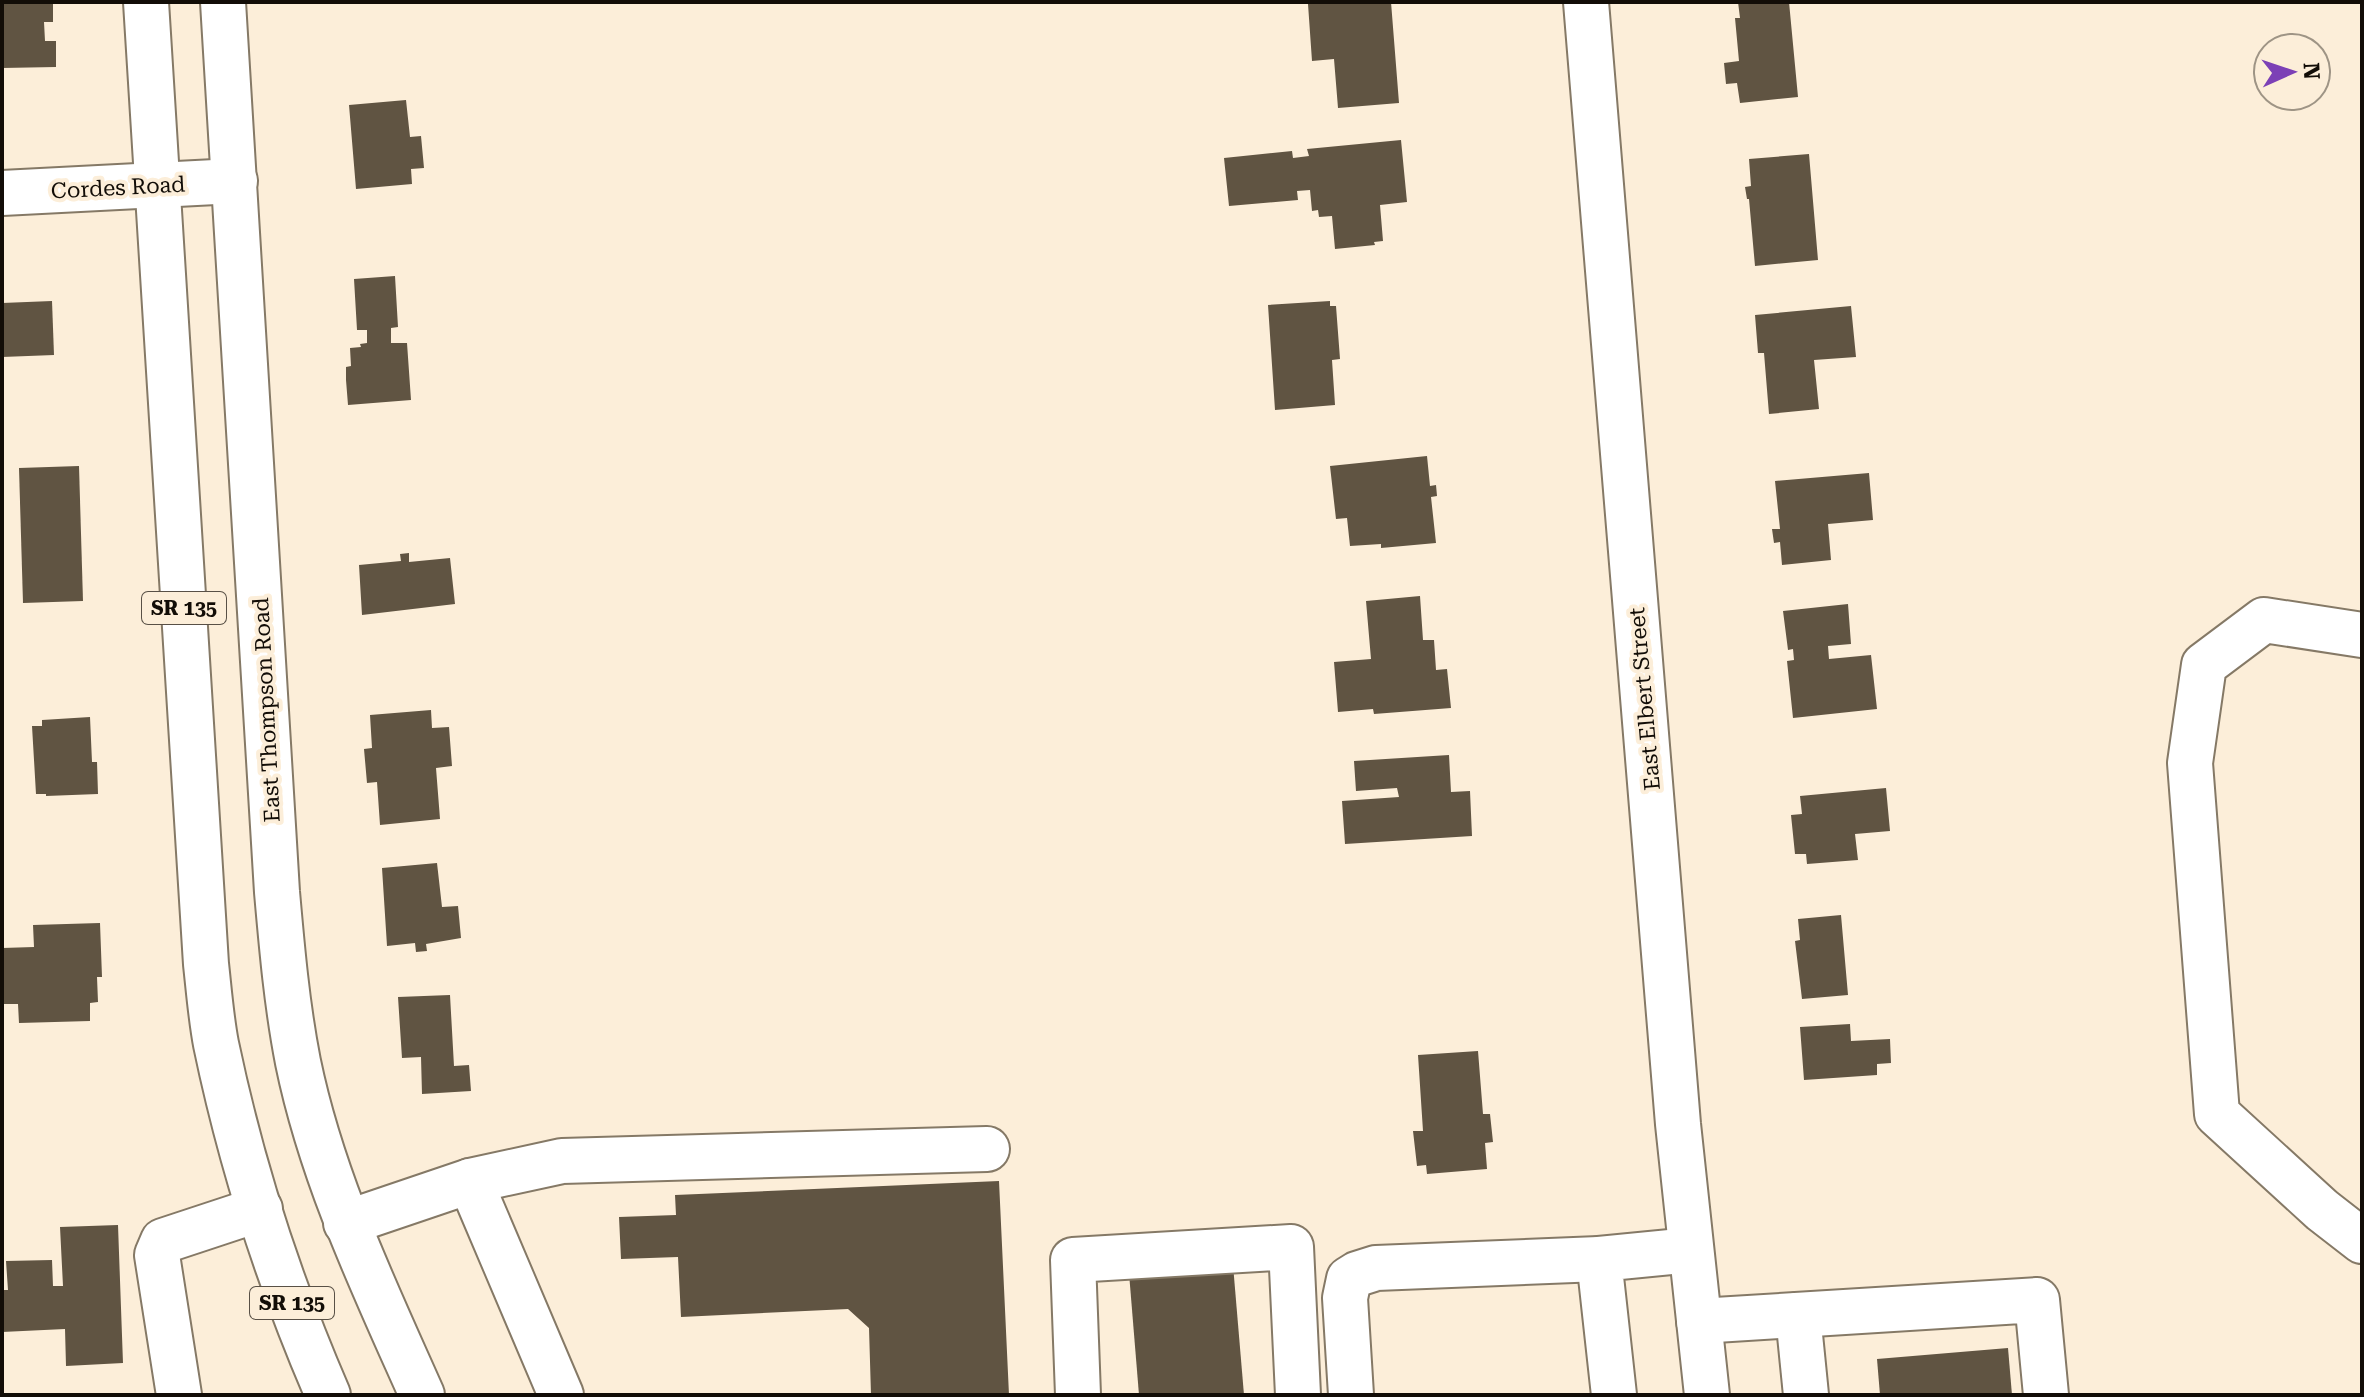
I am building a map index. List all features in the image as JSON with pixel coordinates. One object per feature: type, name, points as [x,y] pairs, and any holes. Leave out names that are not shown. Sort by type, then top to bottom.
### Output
[{"type":"main road","name":"SR 135","points":[[146,2],[206,964],[216,1040],[236,1127],[290,1300],[328,1395]]},
{"type":"main road","name":"East Thompson Road","points":[[223,2],[277,892],[285,980],[298,1062],[312,1118],[346,1223],[422,1395]]},
{"type":"main road","name":"East Elbert Street","points":[[1586,2],[1678,1124],[1707,1395]]},
{"type":"main road","name":"Cordes Road","points":[[2,193],[235,181]]},
{"type":"main road","points":[[2362,635],[2264,620],[2204,665],[2190,763],[2217,1114],[2322,1210],[2362,1241]]},
{"type":"main road","points":[[346,1223],[470,1181],[562,1161],[987,1149]]},
{"type":"main road","points":[[470,1181],[561,1395]]},
{"type":"main road","points":[[179,1395],[157,1255],[163,1241],[260,1209]]},
{"type":"main road","points":[[1078,1395],[1073,1260],[1291,1247],[1298,1395]]},
{"type":"main road","points":[[1351,1395],[1345,1298],[1349,1279],[1357,1274],[1376,1268],[1599,1259],[1691,1250]]},
{"type":"main road","points":[[1599,1259],[1614,1395]]},
{"type":"main road","points":[[1699,1321],[2037,1300],[2046,1395]]},
{"type":"main road","points":[[1798,1315],[1806,1395]]},
{"type":"building","points":[[2,2],[53,2],[53,22],[44,22],[45,41],[56,41],[56,67],[2,68]]},
{"type":"building","points":[[1391,2],[1399,103],[1338,108],[1334,59],[1312,61],[1308,4]]},
{"type":"building","points":[[1738,2],[1789,2],[1798,97],[1740,103],[1737,83],[1726,84],[1724,63],[1739,61],[1735,18],[1740,18]]},
{"type":"building","points":[[406,100],[410,137],[421,136],[424,168],[411,169],[412,184],[356,189],[349,105]]},
{"type":"building","points":[[1401,140],[1407,202],[1380,205],[1383,241],[1374,242],[1375,245],[1335,249],[1332,216],[1319,217],[1318,210],[1312,211],[1310,190],[1297,191],[1298,200],[1229,206],[1224,158],[1292,151],[1293,158],[1309,156],[1307,149]]},
{"type":"building","points":[[1809,154],[1818,260],[1755,266],[1749,199],[1745,187],[1751,186],[1749,159]]},
{"type":"building","points":[[395,276],[398,327],[391,328],[391,343],[407,343],[411,400],[348,405],[346,367],[351,366],[350,348],[367,343],[367,330],[357,330],[354,279]]},
{"type":"building","points":[[52,301],[54,355],[2,357],[2,303]]},
{"type":"building","points":[[1330,301],[1330,306],[1336,306],[1340,359],[1332,360],[1335,405],[1275,410],[1268,305]]},
{"type":"building","points":[[1851,306],[1856,357],[1814,360],[1819,409],[1769,414],[1764,353],[1758,353],[1755,315]]},
{"type":"building","points":[[1427,456],[1430,486],[1436,485],[1437,496],[1431,497],[1436,543],[1381,548],[1381,544],[1350,546],[1347,518],[1336,519],[1330,466]]},
{"type":"building","points":[[79,466],[83,601],[23,603],[19,468]]},
{"type":"building","points":[[1869,473],[1873,520],[1828,524],[1831,560],[1782,565],[1780,542],[1774,543],[1772,529],[1780,529],[1775,481]]},
{"type":"building","points":[[409,553],[409,562],[450,558],[455,604],[362,615],[359,565],[401,561],[400,554]]},
{"type":"building","points":[[1420,596],[1423,640],[1434,640],[1436,670],[1447,669],[1451,708],[1374,714],[1373,709],[1338,712],[1334,662],[1371,659],[1366,601]]},
{"type":"building","points":[[1848,604],[1851,644],[1828,646],[1829,659],[1871,655],[1877,709],[1793,718],[1787,661],[1794,660],[1793,649],[1788,650],[1783,611]]},
{"type":"building","points":[[431,710],[432,728],[449,727],[452,766],[436,768],[440,819],[380,825],[377,782],[367,783],[364,749],[372,748],[370,715]]},
{"type":"building","points":[[90,717],[92,762],[97,762],[98,794],[36,794],[32,726],[42,726],[42,720]]},
{"type":"building","points":[[1449,755],[1451,792],[1470,791],[1472,836],[1345,844],[1342,801],[1399,797],[1397,788],[1356,791],[1354,761]]},
{"type":"building","points":[[1886,788],[1890,831],[1855,834],[1858,860],[1807,864],[1806,854],[1795,854],[1791,815],[1802,814],[1800,796]]},
{"type":"building","points":[[437,863],[442,907],[458,906],[461,938],[426,944],[427,951],[416,952],[415,943],[387,946],[382,868]]},
{"type":"building","points":[[1841,915],[1848,995],[1802,999],[1795,941],[1800,940],[1798,919]]},
{"type":"building","points":[[100,923],[102,977],[97,977],[98,1002],[90,1003],[90,1021],[19,1023],[18,1004],[2,1004],[2,948],[34,947],[33,925]]},
{"type":"building","points":[[450,995],[454,1066],[469,1065],[471,1091],[422,1094],[421,1057],[402,1058],[398,997]]},
{"type":"building","points":[[1850,1024],[1851,1041],[1890,1039],[1891,1063],[1877,1064],[1877,1075],[1804,1080],[1800,1027]]},
{"type":"building","points":[[1478,1051],[1483,1114],[1490,1114],[1493,1142],[1485,1143],[1487,1169],[1427,1174],[1426,1165],[1417,1166],[1413,1131],[1423,1131],[1418,1055]]},
{"type":"building","points":[[999,1181],[1009,1395],[871,1395],[869,1328],[848,1309],[681,1317],[678,1257],[621,1259],[619,1217],[676,1215],[675,1195]]},
{"type":"building","points":[[118,1225],[123,1363],[66,1366],[65,1329],[2,1332],[2,1290],[8,1290],[6,1261],[52,1260],[53,1286],[63,1286],[60,1227]]},
{"type":"building","points":[[1233,1265],[1244,1395],[1139,1395],[1129,1273]]},
{"type":"building","points":[[2008,1348],[2012,1395],[1880,1395],[1877,1359]]}]
